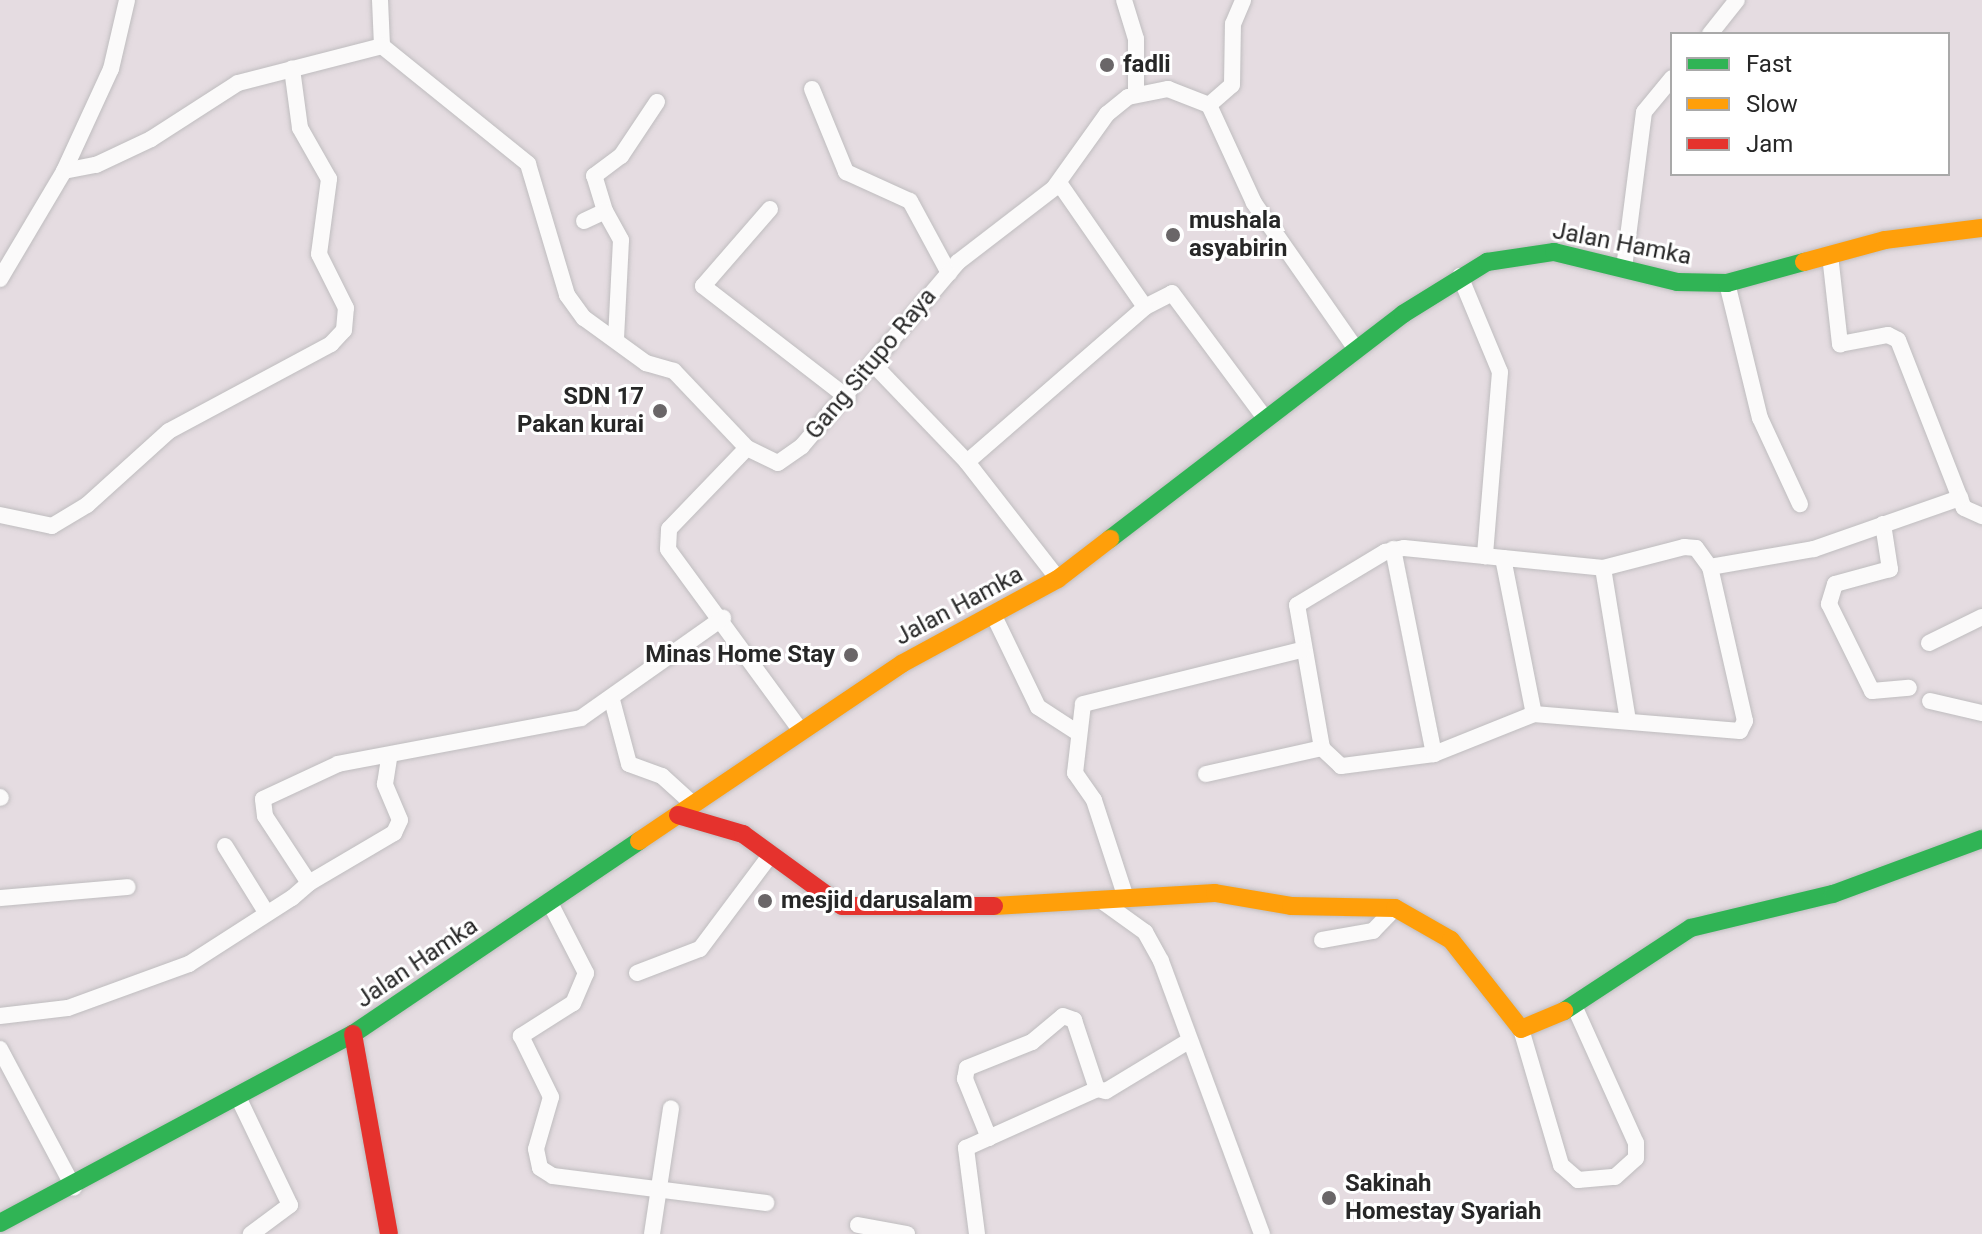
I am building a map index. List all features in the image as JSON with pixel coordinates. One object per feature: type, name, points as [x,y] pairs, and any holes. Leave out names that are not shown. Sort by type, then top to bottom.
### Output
[{"type":"street","points":[[2,271],[64,171],[111,69],[127,0]]},
{"type":"street","points":[[380,0],[382,46],[528,164],[567,295],[584,318],[646,363],[674,371],[747,448],[687,505],[666,538],[801,731]]},
{"type":"street","points":[[1124,0],[1136,39],[1136,92],[1168,89],[1209,105],[1254,203],[1356,349]]},
{"type":"street","points":[[1209,105],[1232,85],[1233,24],[1243,0]]},
{"type":"street","points":[[1712,32],[1737,0]]},
{"type":"street","points":[[64,171],[96,165],[151,139],[238,83],[382,46]]},
{"type":"street","points":[[0,515],[52,526],[87,505],[169,431],[331,344],[344,330],[346,308],[319,254],[329,179],[300,128],[292,69]]},
{"type":"street","points":[[1624,268],[1644,112],[1670,80]]},
{"type":"street","points":[[812,89],[846,172],[910,201],[949,273]]},
{"type":"street","name":"Gang Situpo Raya","points":[[747,448],[772,463],[787,459],[876,367],[949,273],[1059,183],[1107,114],[1136,92]]},
{"type":"street","points":[[616,340],[624,254],[594,176],[621,156],[657,102]]},
{"type":"street","points":[[1059,183],[1145,307]]},
{"type":"street","points":[[770,209],[703,286],[848,398]]},
{"type":"street","points":[[584,221],[605,211]]},
{"type":"street","name":"Jalan Hamka","points":[[0,1223],[74,1188],[353,1034],[903,663],[1058,579],[1356,349],[1460,276],[1526,252],[1624,268],[1677,282],[1727,283],[1885,240],[1982,228]]},
{"type":"street","points":[[1830,255],[1840,344],[1888,335],[1898,340],[1964,508],[1982,516]]},
{"type":"street","points":[[1460,276],[1500,372],[1485,556]]},
{"type":"street","points":[[1727,283],[1760,418],[1800,504]]},
{"type":"street","points":[[967,462],[1145,307],[1172,293],[1265,418]]},
{"type":"street","points":[[876,367],[967,462],[1058,579]]},
{"type":"street","points":[[1710,567],[1814,549],[1960,498]]},
{"type":"street","points":[[1883,524],[1890,569],[1835,584],[1829,604],[1872,691],[1909,688]]},
{"type":"street","points":[[1684,547],[1696,548],[1710,567],[1744,726],[1734,733],[1534,714],[1434,754],[1341,766],[1322,748],[1302,650],[1297,605],[1393,549],[1603,568],[1684,547]]},
{"type":"street","points":[[1393,549],[1434,754]]},
{"type":"street","points":[[1503,558],[1534,714]]},
{"type":"street","points":[[1603,568],[1628,721]]},
{"type":"street","points":[[994,616],[1038,707],[1078,733]]},
{"type":"street","points":[[1929,643],[1982,617]]},
{"type":"street","points":[[309,883],[265,816],[263,799],[338,764],[389,758],[562,725],[612,700],[723,618]]},
{"type":"street","points":[[1125,895],[1094,800],[1075,773],[1080,709],[1088,700],[1302,650]]},
{"type":"street","points":[[612,700],[629,764],[662,776],[686,810],[730,827],[771,854],[821,896],[842,906],[1057,906],[1125,895],[1224,894],[1291,906],[1395,908],[1451,940],[1521,1029],[1561,1165],[1578,1180],[1615,1177],[1636,1158],[1636,1143],[1574,1006]]},
{"type":"street","points":[[1930,701],[1982,713]]},
{"type":"street","points":[[1206,774],[1322,748]]},
{"type":"street","points":[[0,1016],[68,1008],[189,964],[309,883],[394,833],[400,820],[385,784],[389,758]]},
{"type":"street","points":[[1521,1029],[1574,1006],[1691,928],[1833,894],[1982,839]]},
{"type":"street","points":[[225,846],[266,912]]},
{"type":"street","points":[[637,973],[700,949],[771,854]]},
{"type":"street","points":[[0,898],[128,887]]},
{"type":"street","points":[[1099,899],[1146,934],[1262,1234]]},
{"type":"street","points":[[550,903],[586,973],[570,1006],[521,1036],[550,1090],[536,1149],[540,1168],[553,1176],[658,1185],[766,1203]]},
{"type":"street","points":[[1322,940],[1373,931],[1395,908]]},
{"type":"street","points":[[980,1142],[965,1079],[967,1068],[1032,1042],[1063,1016],[1074,1020],[1097,1089]]},
{"type":"street","points":[[353,1034],[389,1234]]},
{"type":"street","points":[[977,1234],[964,1160],[980,1142],[1097,1089],[1106,1091],[1187,1042]]},
{"type":"street","points":[[0,1049],[7,1085],[74,1188]]},
{"type":"street","points":[[238,1097],[290,1205],[251,1234]]},
{"type":"street","points":[[652,1234],[671,1108]]},
{"type":"street","points":[[858,1225],[907,1234]]},
{"type":"traffic: fast","points":[[1110,539],[1403,314],[1487,262],[1554,252],[1677,282],[1727,283],[1804,262]]},
{"type":"traffic: fast","points":[[1564,1011],[1691,928],[1833,894],[1982,839]]},
{"type":"traffic: fast","points":[[0,1223],[353,1034],[639,841]]},
{"type":"traffic: slow","points":[[1804,262],[1885,240],[1982,228]]},
{"type":"traffic: slow","points":[[639,841],[903,663],[1058,579],[1110,539]]},
{"type":"traffic: slow","points":[[994,906],[1215,893],[1291,906],[1395,908],[1451,940],[1521,1029],[1564,1011]]},
{"type":"traffic: jam","points":[[678,815],[743,834],[842,906],[994,906]]},
{"type":"traffic: jam","points":[[353,1034],[389,1234]]},
{"type":"place","name":"fadli","points":[[1107,65]]},
{"type":"place","name":"mushala asyabirin","points":[[1173,235]]},
{"type":"place","name":"SDN 17 Pakan kurai","points":[[660,411]]},
{"type":"place","name":"Minas Home Stay","points":[[851,655]]},
{"type":"place","name":"mesjid darusalam","points":[[765,901]]},
{"type":"place","name":"Sakinah Homestay Syariah","points":[[1329,1198]]}]
